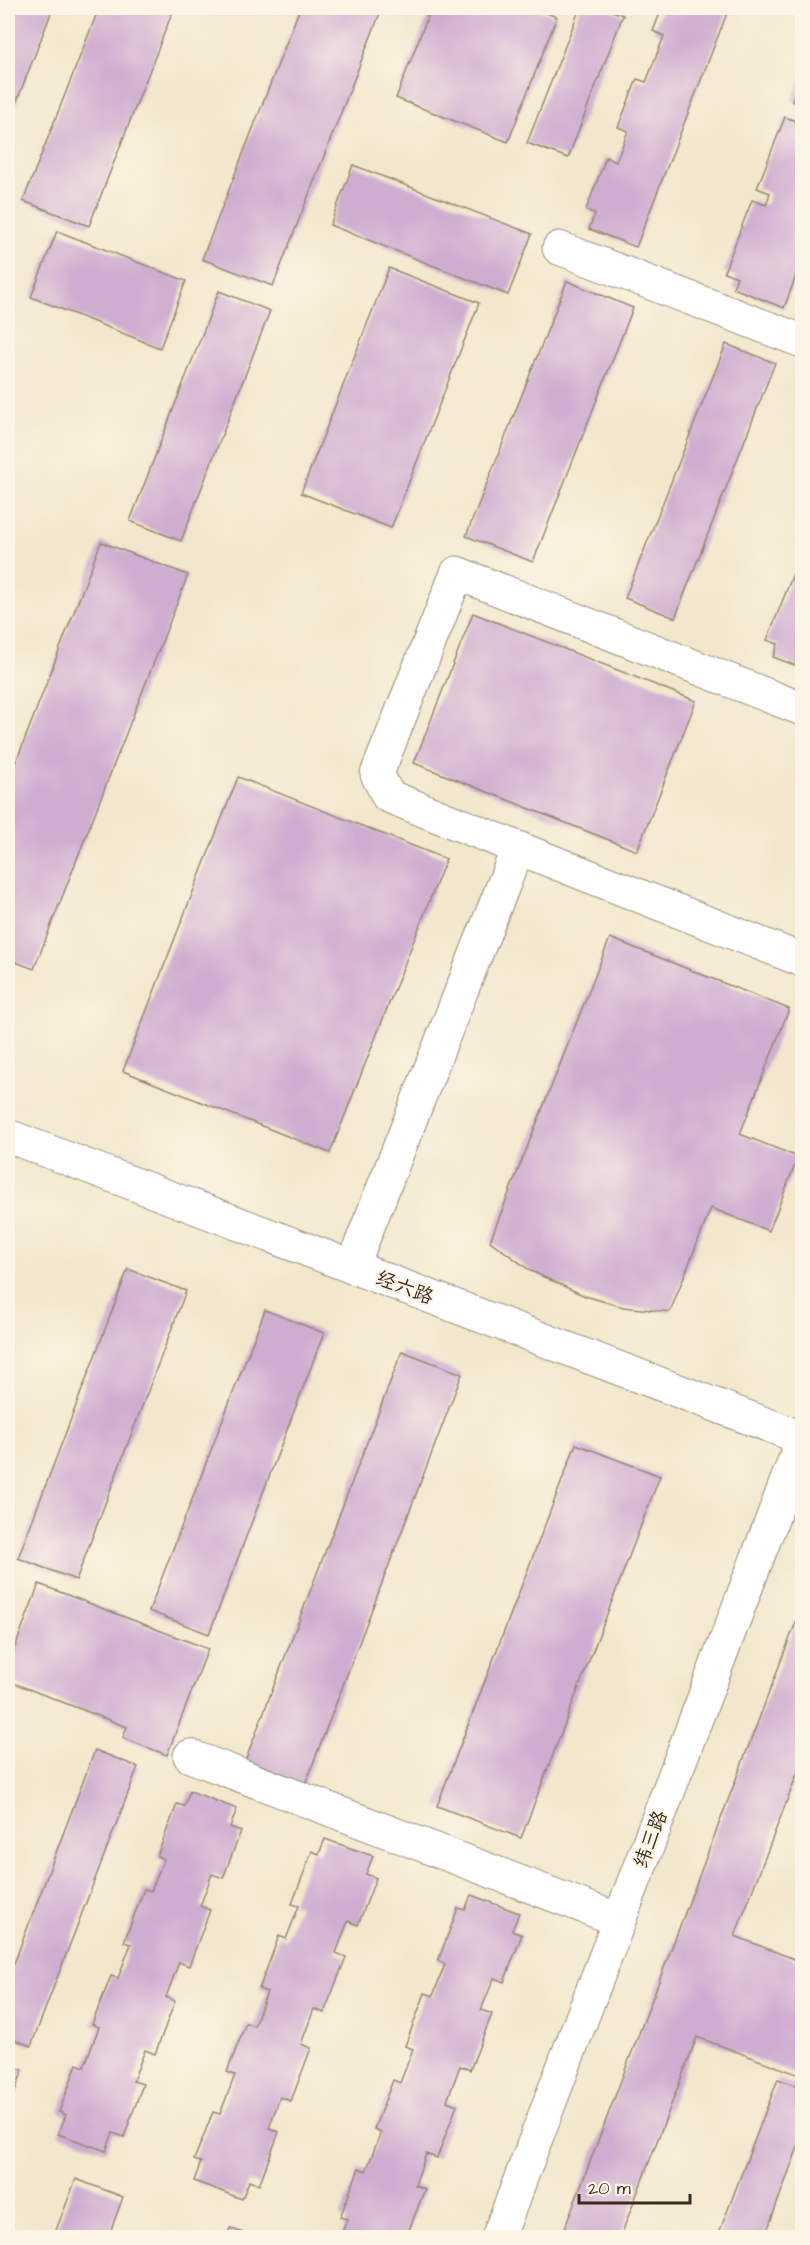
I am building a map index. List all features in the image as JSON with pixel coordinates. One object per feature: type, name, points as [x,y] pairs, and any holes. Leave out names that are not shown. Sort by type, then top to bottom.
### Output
[{"type":"street","points":[[559,248],[802,341]]},
{"type":"street","points":[[802,709],[457,573],[377,774],[388,796],[802,960]]},
{"type":"street","points":[[352,1267],[518,848]]},
{"type":"street","name":"经六路","points":[[8,1136],[802,1440]]},
{"type":"street","name":"纬三路","points":[[498,2238],[802,1440]]},
{"type":"street","points":[[190,1756],[619,1920]]},
{"type":"building","points":[[8,8],[53,8],[8,124]]},
{"type":"building","points":[[99,8],[174,8],[89,226],[23,201]]},
{"type":"building","points":[[300,8],[382,8],[273,286],[202,259]]},
{"type":"building","points":[[431,8],[533,8],[557,17],[508,142],[396,98]]},
{"type":"building","points":[[580,8],[604,8],[623,15],[568,158],[527,143]]},
{"type":"building","points":[[662,8],[729,8],[636,247],[589,229],[595,214],[586,210],[606,157],[616,162],[628,131],[618,127],[637,79],[646,82],[664,36],[653,31]]},
{"type":"building","points":[[802,74],[802,106],[792,101]]},
{"type":"building","points":[[802,112],[802,260],[784,308],[733,288],[737,277],[724,272],[752,200],[766,205],[770,193],[757,188],[785,117],[798,122]]},
{"type":"building","points":[[353,165],[532,234],[508,295],[330,225]]},
{"type":"building","points":[[57,231],[186,281],[160,348],[31,297]]},
{"type":"building","points":[[389,268],[479,303],[391,528],[301,493]]},
{"type":"building","points":[[567,281],[633,308],[533,562],[466,536]]},
{"type":"building","points":[[219,291],[270,311],[181,541],[130,521]]},
{"type":"building","points":[[726,344],[775,363],[675,618],[625,598]]},
{"type":"building","points":[[101,542],[188,575],[34,969],[8,959],[8,783]]},
{"type":"building","points":[[795,569],[802,572],[802,668],[773,657],[778,644],[767,640]]},
{"type":"building","points":[[473,613],[696,701],[637,851],[414,763]]},
{"type":"building","points":[[238,777],[446,859],[330,1153],[123,1071]]},
{"type":"building","points":[[610,938],[789,1009],[740,1134],[798,1157],[769,1231],[711,1208],[670,1312],[623,1307],[585,1296],[531,1271],[490,1241]]},
{"type":"building","points":[[128,1269],[186,1291],[76,1580],[18,1558]]},
{"type":"building","points":[[265,1310],[324,1333],[209,1634],[149,1611]]},
{"type":"building","points":[[402,1351],[462,1374],[304,1787],[244,1764]]},
{"type":"building","points":[[576,1444],[660,1476],[521,1838],[437,1806]]},
{"type":"building","points":[[39,1584],[208,1649],[167,1755],[123,1738],[127,1727],[8,1681],[8,1666]]},
{"type":"building","points":[[802,1606],[802,1761],[735,1936],[802,1962],[802,2076],[697,2037],[620,2238],[561,2238]]},
{"type":"building","points":[[95,1750],[138,1767],[31,2046],[8,2037],[8,1979]]},
{"type":"building","points":[[190,1791],[237,1809],[230,1827],[241,1831],[223,1878],[212,1874],[200,1906],[210,1910],[189,1966],[179,1962],[166,1997],[175,2001],[155,2054],[145,2050],[133,2081],[143,2084],[124,2137],[113,2133],[106,2151],[58,2134],[66,2115],[59,2112],[77,2064],[84,2067],[99,2027],[92,2024],[111,1976],[118,1978],[131,1944],[124,1942],[144,1889],[151,1891],[164,1859],[157,1856],[177,1804],[184,1806]]},
{"type":"building","points":[[325,1839],[373,1856],[366,1874],[376,1878],[358,1925],[348,1921],[336,1953],[346,1957],[324,2013],[314,2009],[301,2044],[311,2048],[291,2101],[280,2097],[269,2128],[279,2132],[259,2185],[249,2181],[242,2199],[194,2181],[201,2162],[194,2160],[213,2112],[220,2114],[235,2075],[227,2072],[246,2023],[254,2026],[267,1992],[259,1989],[279,1936],[286,1939],[299,1906],[292,1904],[312,1851],[319,1854]]},
{"type":"building","points":[[471,1895],[519,1913],[512,1931],[522,1935],[504,1982],[494,1978],[481,2010],[492,2014],[470,2070],[460,2066],[447,2101],[457,2105],[437,2158],[426,2154],[415,2185],[425,2189],[406,2238],[340,2238],[347,2219],[340,2217],[359,2168],[366,2171],[381,2132],[374,2129],[393,2080],[400,2083],[413,2049],[405,2046],[425,1993],[433,1996],[445,1964],[438,1961],[458,1908],[465,1910]]},
{"type":"building","points":[[8,2064],[23,2070],[8,2109]]},
{"type":"building","points":[[778,2079],[802,2088],[802,2136],[768,2228],[764,2238],[717,2238]]},
{"type":"building","points":[[76,2179],[123,2197],[108,2238],[53,2238]]},
{"type":"building","points":[[230,2228],[253,2237],[253,2238],[227,2238]]}]
